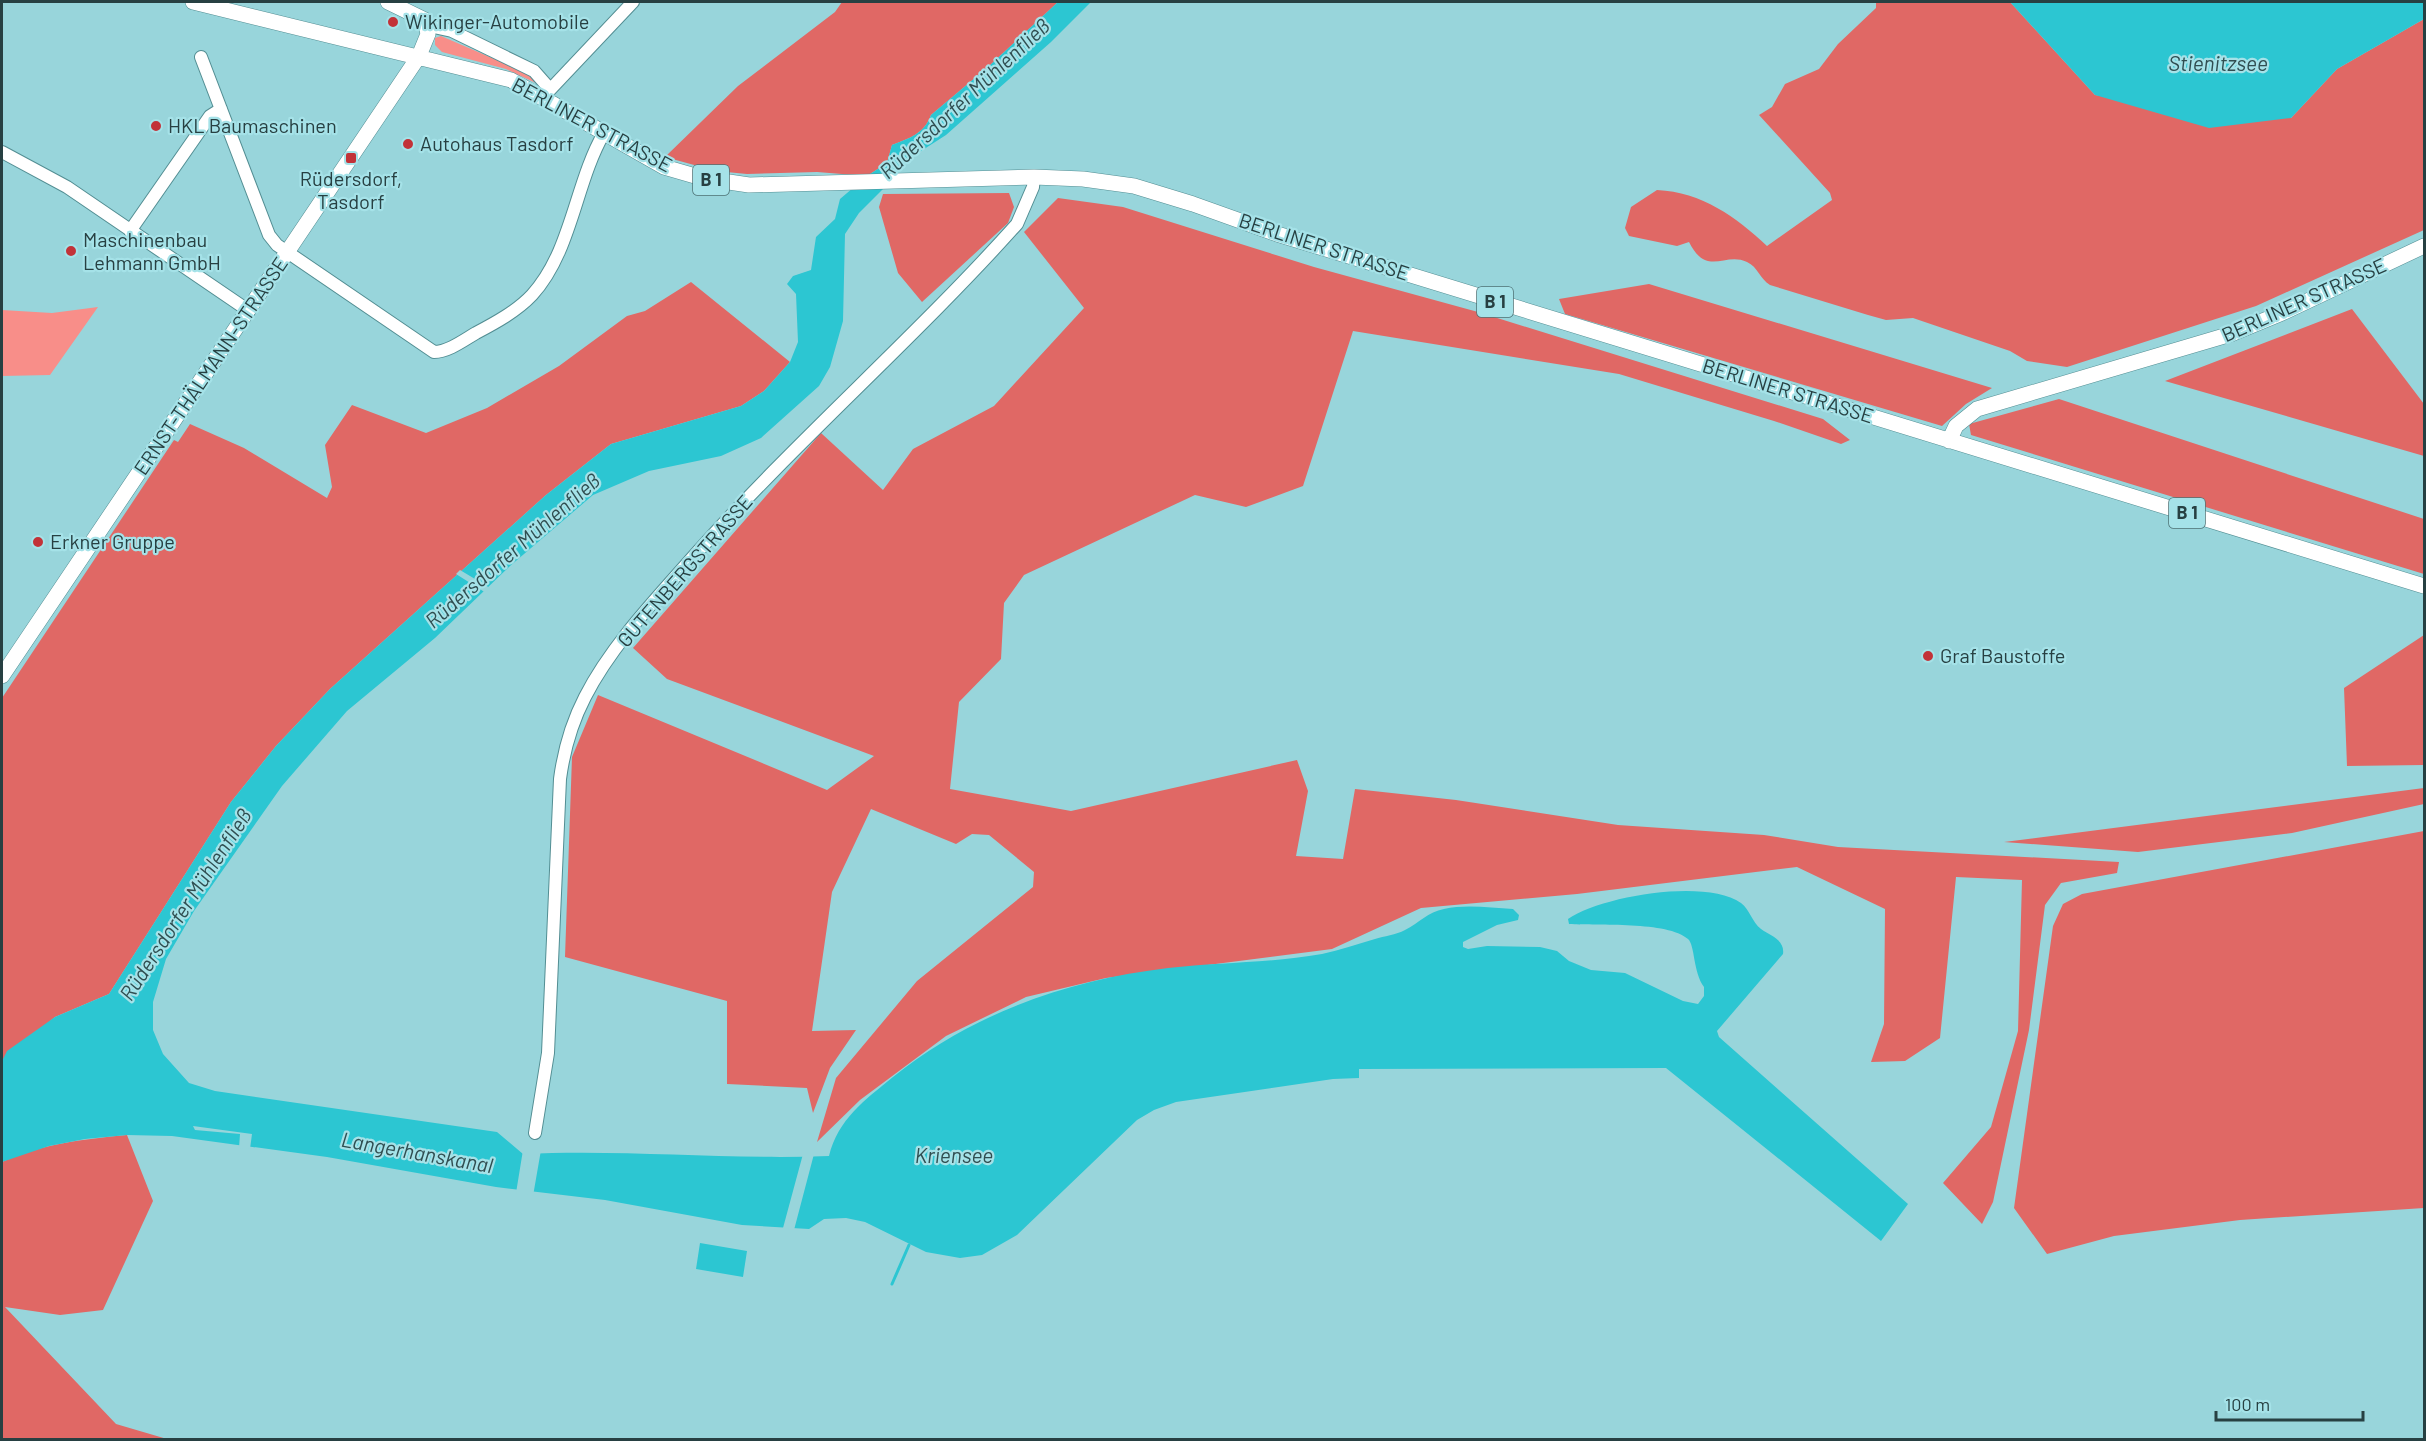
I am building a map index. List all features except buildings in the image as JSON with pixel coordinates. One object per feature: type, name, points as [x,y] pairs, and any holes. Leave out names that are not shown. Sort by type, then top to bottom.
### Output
[{"type":"main road","name":"BERLINER STRASSE","points":[[193,2],[511,80],[546,93],[604,133],[664,167],[702,178],[749,185],[1034,177],[1083,178],[1134,186],[1277,234],[1949,441],[1956,426],[1977,409],[2230,334],[2282,313],[2424,246]]},
{"type":"main road","points":[[388,2],[415,14],[425,20],[429,26]]},
{"type":"main road","name":"ERNST-THÄLMANN-STRASSE","points":[[2,676],[419,56],[429,26]]},
{"type":"main road","name":"B 1","points":[[1949,441],[2424,586]]},
{"type":"street","points":[[429,26],[452,31],[534,71],[546,93],[566,75],[633,2]]},
{"type":"street","points":[[201,57],[269,235],[288,252],[428,347],[439,352],[484,329],[523,304],[537,289],[556,255],[583,176],[604,133]]},
{"type":"street","points":[[130,231],[210,116],[221,109]]},
{"type":"street","points":[[2,152],[53,178],[249,311]]},
{"type":"street","name":"GUTENBERGSTRASSE","points":[[535,1133],[548,1053],[554,966],[555,860],[562,767],[569,731],[585,696],[608,661],[658,596],[708,540],[1017,224],[1033,186],[1034,177]]},
{"type":"shaded area","points":[[842,2],[1058,2],[988,67],[931,115],[920,131],[892,145],[887,163],[867,176],[817,172],[747,174],[716,171],[665,157],[738,86],[835,12]]},
{"type":"shaded area","points":[[1876,2],[2010,2],[2095,95],[2291,118],[2337,69],[2424,19],[2424,230],[2256,306],[2067,367],[2027,361],[2010,351],[1913,318],[1886,320],[1770,285],[1747,262],[1739,259],[1709,261],[1703,259],[1689,242],[1677,246],[1629,236],[1625,228],[1631,207],[1657,190],[1689,196],[1717,208],[1743,225],[1767,246],[1832,200],[1830,193],[1759,115],[1772,107],[1785,84],[1819,69],[1838,44],[1876,8]]},
{"type":"shaded area","points":[[441,36],[522,71],[534,77],[538,84],[506,69],[442,52],[435,45],[435,38]]},
{"type":"shaded area","points":[[1009,193],[1014,207],[1008,223],[922,302],[898,273],[879,207],[883,194]]},
{"type":"shaded area","points":[[1058,198],[1123,207],[1314,267],[1478,312],[1823,419],[1850,440],[1841,444],[1619,374],[1353,331],[1303,486],[1246,507],[1195,495],[1024,575],[1004,603],[1001,659],[959,702],[950,789],[1071,811],[1297,760],[1308,791],[1296,856],[1343,859],[1355,789],[1456,800],[1618,825],[1764,835],[1838,847],[2119,862],[2117,873],[2061,883],[2045,905],[2029,1030],[1993,1202],[1982,1224],[1943,1183],[1991,1127],[2018,1031],[2022,880],[1956,877],[1940,1038],[1905,1061],[1871,1062],[1884,1024],[1885,909],[1797,867],[1577,894],[1421,908],[1332,949],[1106,978],[1026,997],[946,1036],[860,1100],[817,1142],[836,1078],[917,981],[1033,887],[1034,872],[989,835],[972,834],[956,844],[871,809],[832,892],[812,1031],[856,1030],[830,1068],[813,1113],[807,1088],[727,1084],[727,1001],[565,957],[572,757],[598,695],[827,790],[874,756],[667,679],[633,648],[821,433],[883,490],[913,449],[994,406],[1084,308],[1024,232]]},
{"type":"shaded area","points":[[691,282],[790,362],[764,391],[741,406],[611,444],[546,495],[330,689],[276,746],[231,802],[109,994],[55,1017],[2,1061],[2,698],[174,440],[178,442],[190,424],[244,448],[327,498],[332,487],[325,445],[352,405],[426,433],[487,408],[559,366],[627,316],[645,311]]},
{"type":"shaded area","points":[[1649,284],[1992,388],[1966,404],[1942,426],[1565,314],[1559,299]]},
{"type":"shaded area","points":[[98,307],[50,375],[2,376],[2,310],[52,313]]},
{"type":"shaded area","points":[[2352,309],[2424,404],[2424,456],[2165,381]]},
{"type":"shaded area","points":[[2059,399],[2424,519],[2424,574],[1971,435],[1969,424]]},
{"type":"shaded area","points":[[2424,635],[2424,765],[2347,766],[2344,688]]},
{"type":"shaded area","points":[[2424,788],[2424,804],[2292,833],[2138,852],[2004,842]]},
{"type":"shaded area","points":[[2424,831],[2424,1208],[2240,1220],[2114,1236],[2047,1254],[2014,1208],[2053,926],[2063,904],[2082,894]]},
{"type":"shaded area","points":[[127,1135],[153,1201],[103,1310],[60,1315],[5,1307],[116,1424],[167,1439],[2,1439],[2,1162],[48,1147]]},
{"type":"water","name":"Kriensee","points":[[1058,2],[1091,2],[1051,42],[946,135],[907,160],[895,177],[859,213],[845,234],[843,321],[830,367],[819,386],[761,438],[721,456],[649,471],[593,495],[510,566],[435,638],[347,711],[282,786],[194,911],[166,959],[153,1002],[153,1030],[163,1054],[189,1083],[215,1091],[497,1132],[523,1154],[829,1156],[839,1131],[854,1111],[893,1077],[924,1054],[956,1035],[1023,1003],[1094,981],[1131,974],[1168,968],[1322,954],[1398,933],[1438,910],[1461,907],[1513,909],[1519,915],[1518,920],[1497,925],[1463,942],[1463,947],[1468,949],[1487,946],[1540,947],[1557,951],[1569,961],[1591,970],[1625,973],[1683,1001],[1698,1004],[1704,996],[1704,987],[1700,981],[1688,939],[1665,929],[1569,924],[1568,919],[1604,903],[1628,897],[1680,891],[1704,892],[1725,896],[1741,903],[1758,926],[1780,942],[1783,949],[1783,954],[1717,1031],[1719,1037],[1908,1204],[1881,1241],[1666,1068],[1359,1069],[1359,1078],[1333,1079],[1176,1102],[1154,1110],[1137,1120],[1017,1235],[982,1255],[960,1258],[926,1252],[865,1222],[846,1218],[824,1219],[809,1229],[742,1225],[605,1200],[496,1187],[327,1157],[172,1136],[127,1135],[85,1139],[49,1146],[2,1162],[2,1061],[7,1051],[55,1017],[109,994],[231,802],[276,746],[330,689],[546,495],[611,444],[741,406],[764,391],[790,362],[798,342],[796,294],[787,284],[793,276],[811,270],[816,237],[835,219],[840,199],[867,176],[887,163],[892,145],[920,131],[931,115],[988,67]]},
{"type":"water","name":"Stienitzsee","points":[[2010,2],[2424,2],[2424,19],[2337,69],[2291,118],[2209,128],[2095,95]]},
{"type":"water","points":[[700,1243],[747,1251],[743,1277],[696,1269]]},
{"type":"pier","points":[[460,570],[490,588],[486,593],[456,574]]},
{"type":"pier","points":[[193,1126],[252,1134],[250,1149],[239,1148],[240,1134],[195,1130]]},
{"type":"pier","points":[[523,1150],[541,1150],[533,1196],[516,1193]]},
{"type":"pier","points":[[803,1154],[814,1154],[794,1230],[783,1228]]},
{"type":"waterway","points":[[892,1284],[909,1245]]},
{"type":"place","name":"Wikinger-Automobile","points":[[393,22]]},
{"type":"place","name":"HKL Baumaschinen","points":[[156,126]]},
{"type":"place","name":"Autohaus Tasdorf","points":[[408,144]]},
{"type":"place","name":"Rüdersdorf, Tasdorf","points":[[351,158]]},
{"type":"place","name":"Maschinenbau Lehmann GmbH","points":[[71,251]]},
{"type":"place","name":"Erkner Gruppe","points":[[38,542]]},
{"type":"place","name":"Graf Baustoffe","points":[[1928,656]]},
{"type":"water label","name":"Rüdersdorfer Mühlenfließ","points":[[965,99]]},
{"type":"water label","name":"Rüdersdorfer Mühlenfließ","points":[[513,551]]},
{"type":"water label","name":"Rüdersdorfer Mühlenfließ","points":[[186,905]]},
{"type":"water label","name":"Langerhanskanal","points":[[417,1153]]}]
